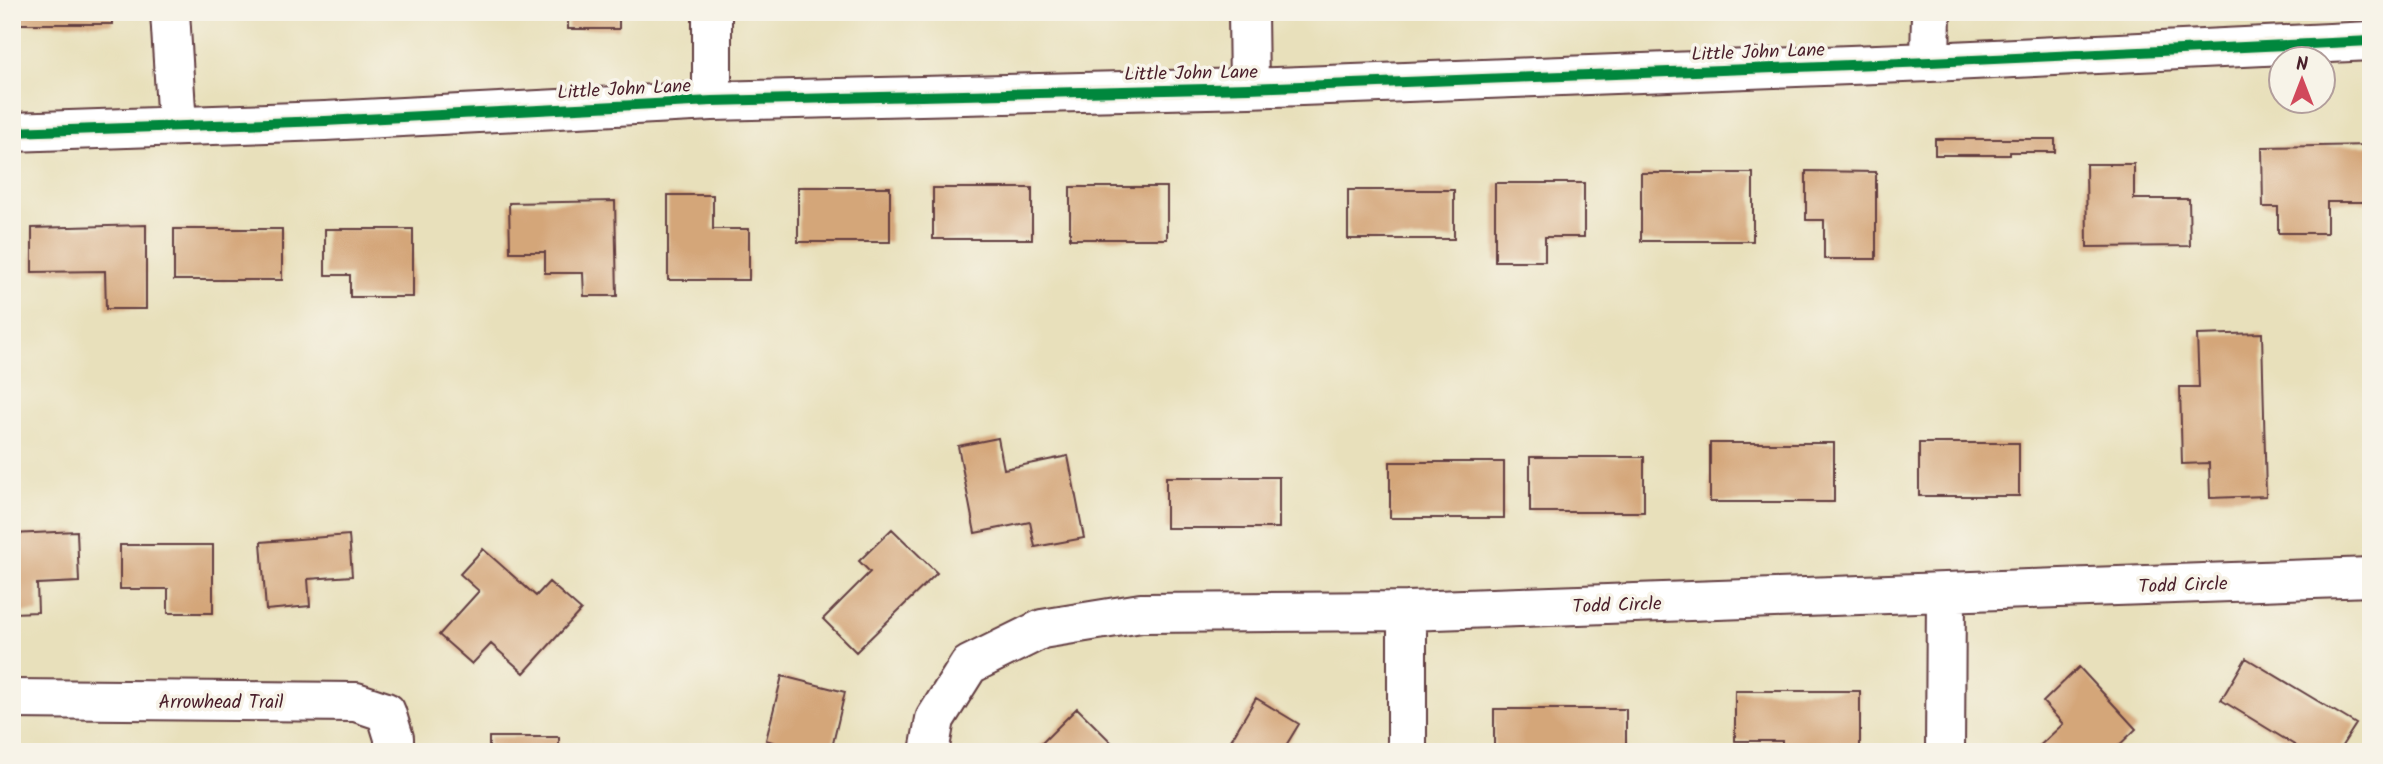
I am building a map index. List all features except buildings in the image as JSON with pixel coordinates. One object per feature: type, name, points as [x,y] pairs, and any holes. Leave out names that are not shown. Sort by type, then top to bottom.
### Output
[{"type":"street","points":[[170,12],[177,126]]},
{"type":"street","points":[[712,12],[712,101]]},
{"type":"street","points":[[1248,12],[1249,88]]},
{"type":"street","points":[[1930,62],[1931,12]]},
{"type":"street","name":"Little John Lane","points":[[12,132],[712,101],[1249,88],[1930,62],[2371,41]]},
{"type":"street","name":"Todd Circle","points":[[929,752],[935,719],[969,665],[1041,629],[1141,613],[1407,611],[2371,577]]},
{"type":"street","points":[[1945,752],[1946,593]]},
{"type":"street","points":[[1407,611],[1407,752]]},
{"type":"street","name":"Arrowhead Trail","points":[[12,699],[356,702],[386,712],[394,738],[394,752]]},
{"type":"cycle path","points":[[12,132],[325,121],[712,101],[1249,88],[1930,62],[2371,41]]}]
